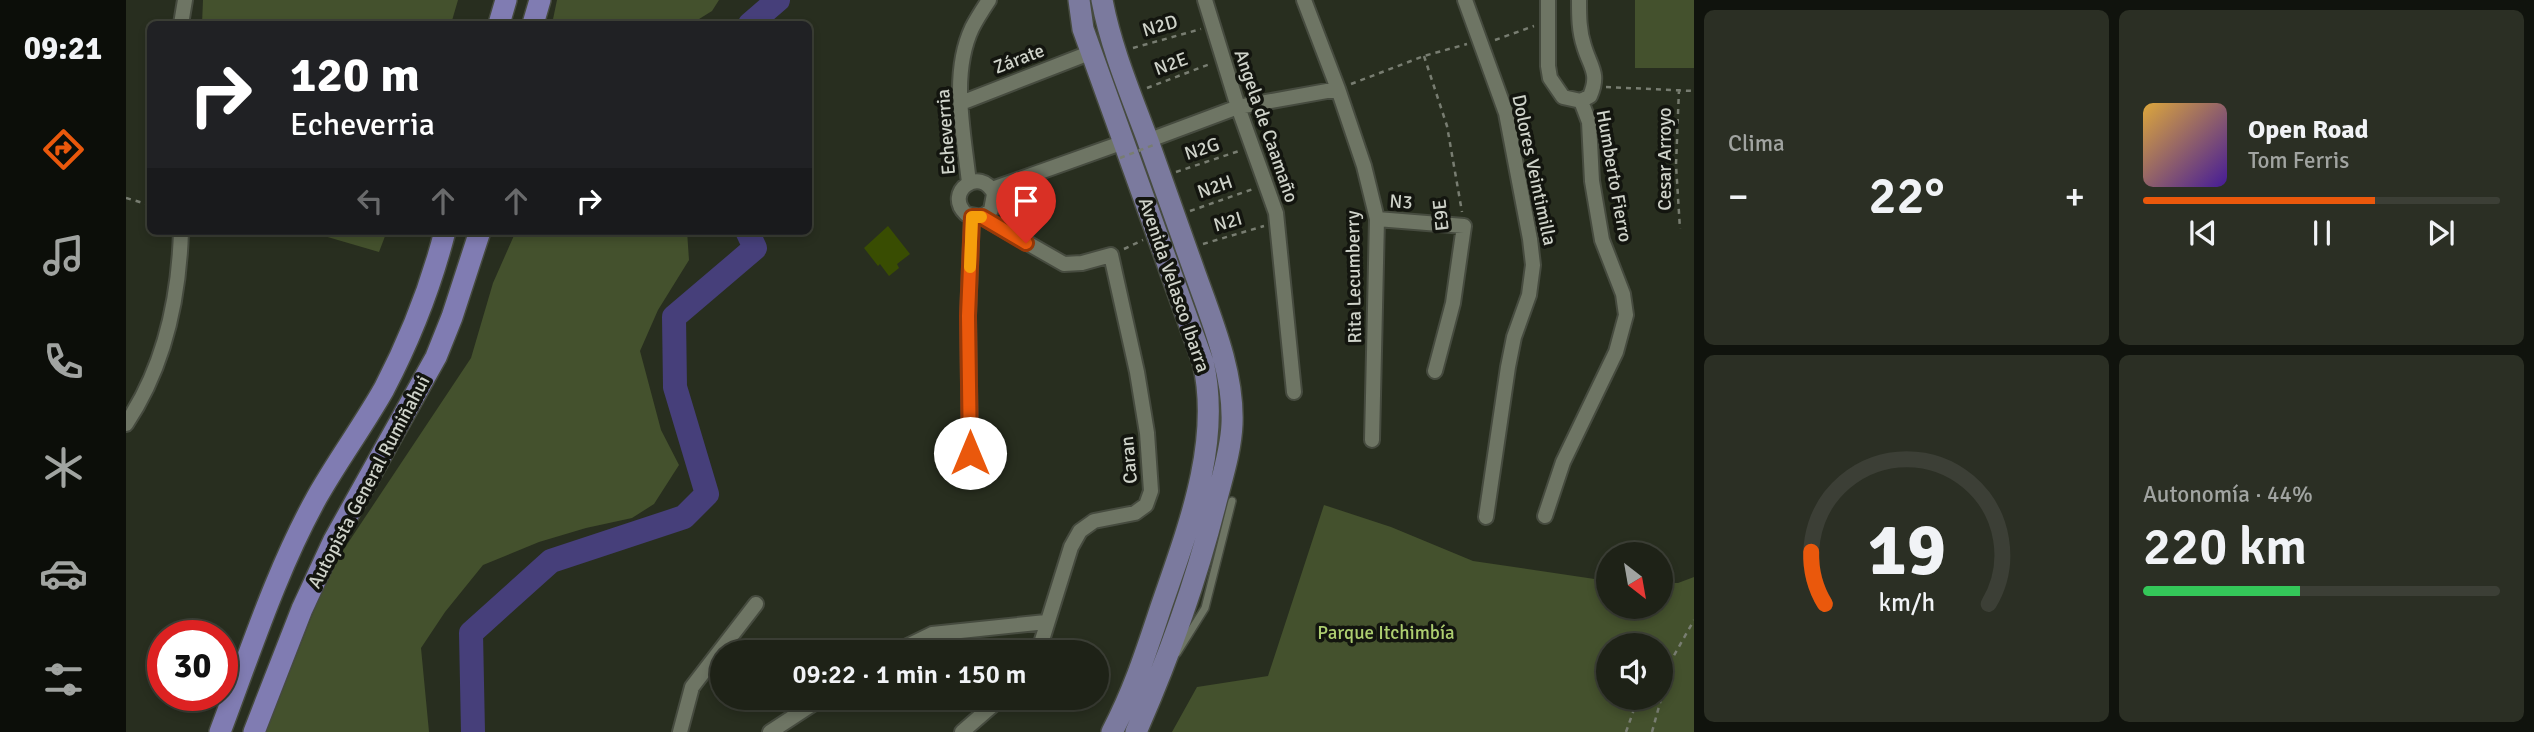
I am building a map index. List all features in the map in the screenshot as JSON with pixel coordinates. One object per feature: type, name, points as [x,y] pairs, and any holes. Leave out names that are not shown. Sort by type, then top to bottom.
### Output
[{"type":"highway","points":[[500,21],[506,0]]},
{"type":"highway","points":[[534,21],[540,0]]},
{"type":"highway","name":"Autopista General Rumiñahui","points":[[220,732],[288,554],[317,497],[384,388],[418,317],[444,235]]},
{"type":"highway","name":"Autopista General Rumiñahui","points":[[254,732],[302,609],[334,540],[436,357],[479,235]]},
{"type":"main road","name":"Avenida Velasco Ibarra","points":[[1079,0],[1083,29],[1122,150],[1158,233],[1207,380],[1207,424],[1201,474],[1186,530],[1132,695],[1112,732]]},
{"type":"main road","name":"Avenida Velasco Ibarra","points":[[1102,0],[1116,53],[1130,94],[1152,143],[1160,177],[1225,364],[1232,426],[1207,538],[1165,667],[1136,732]]},
{"type":"street","points":[[182,21],[185,0]]},
{"type":"street","name":"Echeverria","points":[[969,183],[961,103],[962,66],[971,29],[989,0]]},
{"type":"street","name":"Angela de Caamaño","points":[[1205,0],[1238,107],[1276,213],[1294,392]]},
{"type":"street","name":"Rita Lecumberry","points":[[1304,0],[1364,166],[1377,219],[1372,440]]},
{"type":"street","name":"Dolores Veintimilla","points":[[1465,0],[1506,113],[1533,265],[1529,295],[1507,367],[1486,517]]},
{"type":"street","points":[[1548,0],[1550,78],[1563,97],[1581,101]]},
{"type":"street","name":"Humberto Fierro","points":[[1545,516],[1563,462],[1616,352],[1626,315],[1623,295],[1602,240],[1592,181],[1589,122],[1581,101],[1590,96],[1594,86],[1594,70],[1584,49],[1579,26],[1579,0]]},
{"type":"street","name":"Zárate","points":[[961,103],[1092,52]]},
{"type":"street","points":[[1152,143],[1238,107],[1338,89]]},
{"type":"street","points":[[970,453],[968,316],[977,217],[994,205],[992,189],[1122,150]]},
{"type":"street","name":"Echeverria","points":[[977,217],[962,210],[960,192],[969,183],[982,182],[992,189]]},
{"type":"street","points":[[977,217],[1064,264],[1082,263],[1111,255]]},
{"type":"street","name":"N3","points":[[1377,219],[1464,226]]},
{"type":"street","name":"E9E","points":[[1436,371],[1453,303],[1464,226]]},
{"type":"street","points":[[126,424],[149,384],[168,331],[176,297],[181,235]]},
{"type":"street","name":"Caran","points":[[1041,640],[1071,547],[1080,531],[1094,521],[1135,513],[1146,505],[1151,491],[1147,433],[1137,372],[1111,255]]},
{"type":"street","points":[[680,732],[692,687],[756,604]]},
{"type":"street","points":[[920,640],[932,634],[1046,621]]},
{"type":"street","points":[[770,732],[804,710]]},
{"type":"street","points":[[962,732],[987,710]]},
{"type":"lane","points":[[1165,667],[1181,650],[1205,608],[1232,502]]},
{"type":"path","points":[[1338,89],[1423,56],[1481,43],[1549,20]]},
{"type":"path","name":"N2D","points":[[1116,53],[1212,26]]},
{"type":"path","name":"E9E","points":[[1423,56],[1447,126],[1464,226]]},
{"type":"path","name":"N2E","points":[[1130,94],[1223,60]]},
{"type":"path","points":[[1594,86],[1694,90]]},
{"type":"path","name":"Cesar Arroyo","points":[[1679,89],[1675,165],[1679,229]]},
{"type":"path","points":[[1122,150],[1152,143]]},
{"type":"path","name":"N2G","points":[[1160,177],[1252,147]]},
{"type":"path","name":"N2H","points":[[1174,216],[1266,184]]},
{"type":"path","points":[[126,198],[147,204]]},
{"type":"path","name":"N2I","points":[[1186,248],[1277,222]]},
{"type":"path","points":[[1111,255],[1158,233]]},
{"type":"path","points":[[1673,657],[1694,620]]},
{"type":"path","points":[[1626,732],[1634,710]]},
{"type":"path","points":[[1652,732],[1658,710]]},
{"type":"green space","points":[[203,0],[458,0],[452,21],[202,21]]},
{"type":"green space","points":[[557,0],[719,0],[712,11],[696,21],[553,21]]},
{"type":"green space","points":[[1635,0],[1694,0],[1694,68],[1635,68]]},
{"type":"green space","points":[[321,235],[385,235],[379,252]]},
{"type":"green space","points":[[514,235],[687,235],[689,260],[658,310],[640,351],[661,430],[679,465],[654,504],[632,518],[539,542],[483,565],[445,612],[421,648],[429,732],[266,732],[330,570],[471,358],[493,283]]},
{"type":"green space","name":"Parque Itchimbía","points":[[1324,505],[1391,527],[1473,561],[1596,579],[1596,620],[1673,620],[1673,583],[1694,577],[1694,732],[1172,732],[1197,687],[1268,676]]},
{"type":"building","points":[[888,226],[910,254],[897,264],[899,268],[889,276],[864,248]]},
{"type":"waterway","points":[[754,21],[778,0]]},
{"type":"waterway","points":[[473,732],[471,633],[551,561],[684,517],[707,494],[675,387],[674,317],[755,248],[749,235]]},
{"type":"slow traffic","points":[[970,267],[972,217],[981,217]]},
{"type":"route","points":[[970,453],[968,316],[972,217],[982,217],[1026,243]]}]
